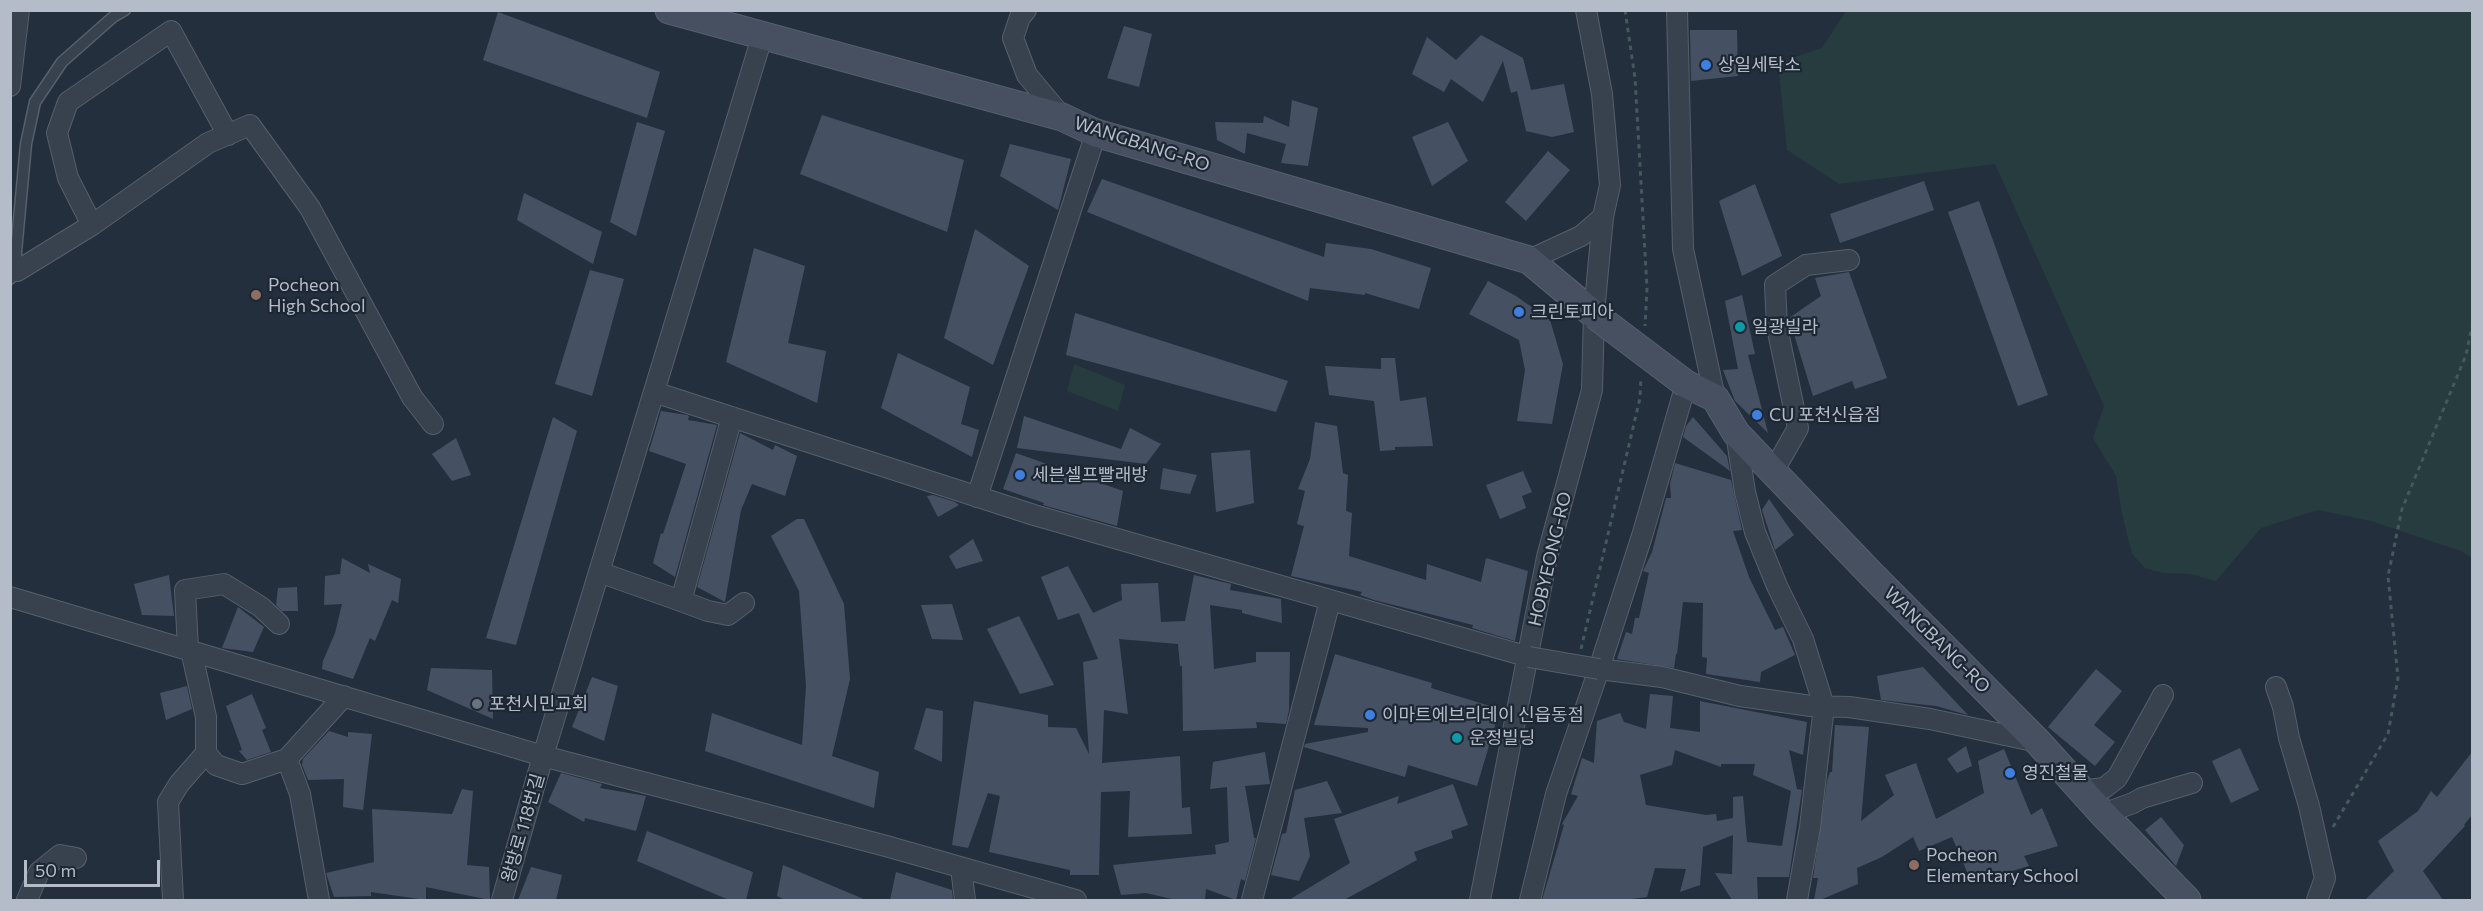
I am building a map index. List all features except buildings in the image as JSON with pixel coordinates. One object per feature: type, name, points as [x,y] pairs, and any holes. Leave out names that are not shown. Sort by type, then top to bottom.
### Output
[{"type":"main road","name":"WANGBANG-RO","points":[[669,10],[1062,117],[1096,133],[1529,260],[1686,384]]},
{"type":"main road","points":[[1686,384],[1715,398]]},
{"type":"main road","name":"WANGBANG-RO","points":[[1715,398],[1736,433],[1872,575],[2038,742],[2103,814],[2187,900]]},
{"type":"street","points":[[10,86],[19,10]]},
{"type":"street","points":[[1026,10],[1020,17],[1013,38],[1027,75],[1062,117]]},
{"type":"street","name":"HOBYEONG-RO","points":[[1480,900],[1547,557],[1592,390],[1595,314],[1603,217],[1610,185],[1602,94],[1586,10]]},
{"type":"street","points":[[1677,10],[1683,249],[1715,398]]},
{"type":"street","points":[[92,225],[68,178],[57,133],[68,102],[171,31],[228,135]]},
{"type":"street","name":"왕방로 118번길","points":[[502,900],[543,756],[762,37]]},
{"type":"street","points":[[14,275],[92,225],[208,143],[250,125],[310,208],[412,397],[433,424]]},
{"type":"street","points":[[977,497],[1096,133]]},
{"type":"street","points":[[1529,260],[1581,236],[1603,217]]},
{"type":"street","points":[[1773,472],[1798,428],[1777,327],[1775,285],[1806,265],[1849,260]]},
{"type":"street","points":[[1530,900],[1556,794],[1599,669],[1686,384]]},
{"type":"street","points":[[654,392],[977,497],[1529,657],[1662,677],[1740,696],[1849,707],[1930,719],[2038,742]]},
{"type":"street","points":[[681,601],[732,417]]},
{"type":"street","points":[[1736,433],[1745,492],[1755,532],[1803,639],[1824,706],[1810,827],[1797,900]]},
{"type":"street","points":[[599,572],[708,611],[728,615],[744,603]]},
{"type":"street","points":[[279,624],[261,606],[224,584],[185,590],[190,649],[206,717],[206,753],[216,765],[242,774],[287,759],[344,696]]},
{"type":"street","points":[[10,597],[543,756],[1076,900]]},
{"type":"street","points":[[1252,900],[1330,601]]},
{"type":"street","points":[[2276,687],[2283,707],[2325,878],[2317,900]]},
{"type":"street","points":[[2082,791],[2104,788],[2117,778],[2163,695]]},
{"type":"street","points":[[173,900],[168,802],[179,784],[206,753]]},
{"type":"street","points":[[287,759],[300,794],[318,900]]},
{"type":"street","points":[[2103,814],[2133,804],[2142,798],[2192,783]]},
{"type":"street","points":[[27,900],[39,872],[60,855],[76,858]]},
{"type":"street","points":[[961,868],[965,900]]},
{"type":"lane","points":[[14,275],[26,144],[35,102],[62,62],[112,17],[124,10]]},
{"type":"path","points":[[1625,10],[1635,78],[1645,241],[1647,288],[1644,332]]},
{"type":"path","points":[[2318,847],[2335,824],[2388,734],[2398,678],[2388,576],[2395,542],[2402,509],[2466,355],[2472,326]]},
{"type":"path","points":[[1640,398],[1641,376]]},
{"type":"green space","points":[[1846,11],[2472,11],[2472,558],[2461,551],[2371,521],[2318,510],[2261,528],[2216,581],[2190,574],[2163,573],[2145,568],[2132,554],[2116,476],[2093,438],[2104,406],[1995,164],[1839,184],[1787,150],[1778,63],[1822,48]]},
{"type":"green space","points":[[1074,364],[1125,385],[1118,411],[1067,391]]},
{"type":"place","name":"상일세탁소","points":[[1706,65]]},
{"type":"place","name":"Pocheon High School","points":[[256,295]]},
{"type":"place","name":"크린토피아","points":[[1519,312]]},
{"type":"place","name":"일광빌라","points":[[1740,327]]},
{"type":"place","name":"CU 포천신읍점","points":[[1757,415]]},
{"type":"place","name":"세븐셀프빨래방","points":[[1020,475]]},
{"type":"place","name":"포천시민교회","points":[[477,704]]},
{"type":"place","name":"이마트에브리데이 신읍동점","points":[[1370,715]]},
{"type":"place","name":"운정빌딩","points":[[1457,738]]},
{"type":"place","name":"영진철물","points":[[2010,773]]},
{"type":"place","name":"Pocheon Elementary School","points":[[1914,865]]}]
